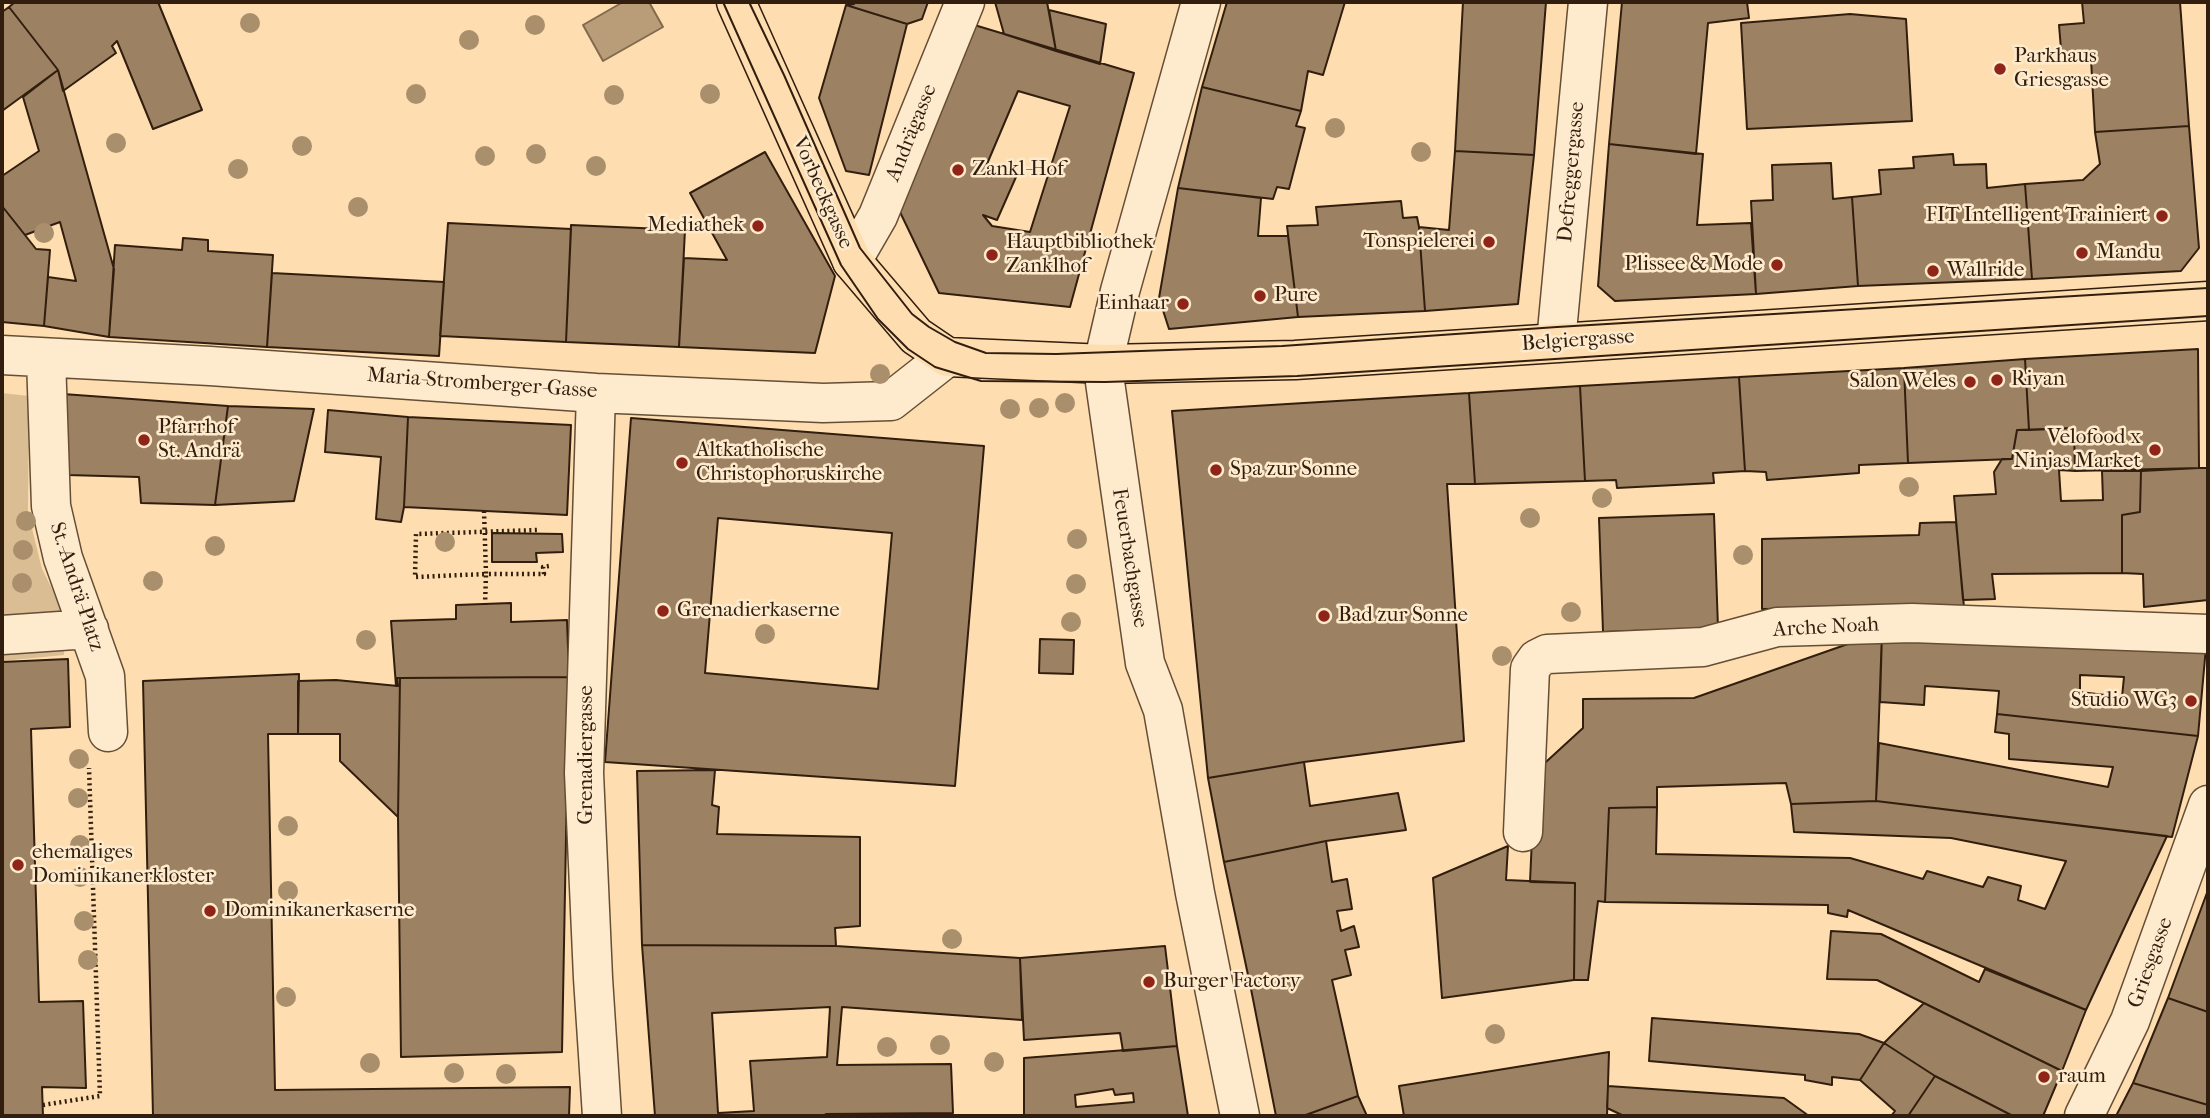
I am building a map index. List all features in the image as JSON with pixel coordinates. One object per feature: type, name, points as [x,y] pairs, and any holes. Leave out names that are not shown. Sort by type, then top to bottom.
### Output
[{"type":"main road","name":"Vorbeckgasse","points":[[736,2],[852,261],[916,336],[947,357]]},
{"type":"main road","name":"Belgiergasse","points":[[947,357],[1105,364],[1295,360],[2208,301]]},
{"type":"street","name":"Andrägasse","points":[[852,261],[878,216],[965,2]]},
{"type":"street","name":"Feuerbachgasse","points":[[1201,2],[1120,291],[1108,342],[1105,382],[1145,663],[1163,710],[1195,893],[1240,1116]]},
{"type":"street","name":"Defreggergasse","points":[[1556,342],[1588,2]]},
{"type":"street","name":"Maria-Stromberger-Gasse","points":[[2,355],[211,366],[596,393],[823,403],[891,401],[947,357]]},
{"type":"street","name":"St.-Andrä-Platz","points":[[46,358],[51,506],[63,558],[105,676],[108,732]]},
{"type":"street","name":"Grenadiergasse","points":[[596,393],[584,725],[593,978],[602,1116]]},
{"type":"street","name":"Arche Noah","points":[[1523,832],[1530,669],[1537,659],[1547,654],[1703,647],[1777,627],[1912,624],[2208,634]]},
{"type":"street","points":[[2,635],[89,629]]},
{"type":"street","name":"Griesgasse","points":[[2084,1116],[2130,1021],[2208,805]]},
{"type":"path","points":[[484,511],[485,605]]},
{"type":"path","points":[[538,530],[416,534],[415,577],[544,574],[543,567],[554,566]]},
{"type":"path","points":[[43,1105],[100,1096],[88,747],[108,732]]},
{"type":"shaded area","points":[[623,2],[649,2],[663,27],[603,61],[583,25]]},
{"type":"shaded area","points":[[2,393],[29,396],[28,512],[42,569],[64,612],[64,655],[2,661]]},
{"type":"building","points":[[15,2],[158,2],[202,110],[153,129],[117,41],[112,46],[116,53],[63,91],[58,70],[9,7]]},
{"type":"building","points":[[853,2],[928,2],[922,19],[907,24],[846,5],[854,4]]},
{"type":"building","points":[[995,2],[1047,2],[1056,51],[1004,34]]},
{"type":"building","points":[[1227,2],[1345,2],[1323,75],[1308,71],[1301,111],[1202,87]]},
{"type":"building","points":[[1463,2],[1546,2],[1534,155],[1455,151]]},
{"type":"building","points":[[1622,2],[1747,2],[1749,18],[1708,23],[1696,154],[1609,144]]},
{"type":"building","points":[[2082,2],[2180,2],[2189,126],[2095,132],[2091,59],[2062,61],[2059,25],[2084,23]]},
{"type":"building","points":[[846,5],[907,24],[869,175],[846,171],[819,98]]},
{"type":"building","points":[[9,7],[58,70],[2,111],[2,12]]},
{"type":"building","points":[[1049,10],[1106,24],[1100,64],[1056,51]]},
{"type":"building","points":[[1850,14],[1906,19],[1912,121],[1747,129],[1741,23]]},
{"type":"building","name":"Zankl-Hof","points":[[971,24],[1134,73],[1070,307],[939,293],[899,210]],"holes":[[[1018,91],[1070,106],[1030,232],[992,226],[983,215],[997,220],[1016,177],[987,164]]]},
{"type":"building","points":[[58,70],[114,269],[109,337],[44,326],[48,277],[76,281],[60,222],[25,235],[2,206],[2,176],[39,151],[23,97]]},
{"type":"building","points":[[1202,87],[1301,111],[1296,126],[1305,128],[1289,189],[1277,187],[1273,199],[1178,188]]},
{"type":"building","points":[[2189,126],[2199,248],[2181,271],[2032,279],[2025,184],[2083,180],[2100,164],[2095,132]]},
{"type":"building","points":[[1609,144],[1703,154],[1697,225],[1751,223],[1756,294],[1615,301],[1598,286]]},
{"type":"building","points":[[1455,151],[1534,155],[1518,304],[1425,311],[1419,227],[1449,230]]},
{"type":"building","name":"Mediathek","points":[[765,152],[835,276],[815,353],[679,347],[684,258],[727,260],[690,193]]},
{"type":"building","points":[[1953,154],[1954,165],[1986,164],[1987,188],[2025,184],[2032,279],[1858,286],[1852,197],[1881,194],[1879,170],[1914,168],[1913,157]]},
{"type":"building","points":[[1831,163],[1833,199],[1852,197],[1858,286],[1756,294],[1751,201],[1773,200],[1772,165]]},
{"type":"building","points":[[1178,188],[1261,198],[1258,236],[1288,236],[1298,317],[1169,329],[1159,298]]},
{"type":"building","points":[[1401,201],[1403,218],[1417,217],[1425,311],[1298,317],[1287,226],[1318,225],[1316,207]]},
{"type":"building","points":[[2,206],[36,249],[50,250],[44,326],[2,322]]},
{"type":"building","points":[[448,223],[571,229],[566,342],[440,336]]},
{"type":"building","points":[[571,225],[685,230],[679,347],[566,342]]},
{"type":"building","points":[[183,238],[208,240],[208,251],[273,255],[267,347],[109,337],[115,245],[182,250]]},
{"type":"building","points":[[272,273],[444,282],[439,356],[267,347]]},
{"type":"building","points":[[2198,349],[2199,468],[2075,471],[2074,428],[2029,430],[2025,359]]},
{"type":"building","points":[[2025,359],[2029,430],[2017,430],[2012,459],[1908,463],[1904,368]]},
{"type":"building","points":[[1904,368],[1908,463],[1859,465],[1859,473],[1767,480],[1766,472],[1745,471],[1739,377]]},
{"type":"building","points":[[1739,377],[1745,471],[1713,473],[1714,483],[1617,488],[1616,480],[1585,481],[1580,386]]},
{"type":"building","points":[[1580,386],[1585,481],[1475,484],[1469,393]]},
{"type":"building","name":"Bad zur Sonne","points":[[1469,393],[1475,484],[1447,484],[1464,741],[1304,762],[1208,778],[1172,411]]},
{"type":"building","name":"Pfarrhof St. Andrä","points":[[63,394],[228,406],[215,505],[141,503],[139,477],[67,475]]},
{"type":"building","points":[[228,406],[314,409],[294,501],[215,505]]},
{"type":"building","points":[[328,410],[408,417],[401,522],[376,519],[381,457],[325,452]]},
{"type":"building","points":[[408,417],[571,425],[567,515],[404,507]]},
{"type":"building","name":"Grenadierkaserne","points":[[631,418],[984,446],[955,786],[605,762]],"holes":[[[718,518],[892,533],[878,689],[705,673]]]},
{"type":"building","points":[[2074,428],[2075,471],[2059,470],[2061,501],[2103,500],[2102,471],[2141,471],[2140,512],[2122,515],[2122,573],[1992,574],[1995,599],[1963,600],[1954,496],[1996,494],[1994,472],[2002,459],[2012,459],[2017,430]]},
{"type":"building","points":[[2208,468],[2208,600],[2144,607],[2143,574],[2122,573],[2122,515],[2140,512],[2141,471]]},
{"type":"building","points":[[1714,514],[1718,628],[1603,632],[1599,518]]},
{"type":"building","points":[[1956,522],[1964,607],[1762,609],[1762,539],[1919,535],[1920,523]]},
{"type":"building","points":[[492,533],[562,534],[563,552],[536,553],[537,562],[492,562]]},
{"type":"building","points":[[511,603],[511,622],[567,620],[569,677],[397,678],[396,686],[391,621],[456,619],[456,605]]},
{"type":"building","points":[[1882,632],[2206,647],[2198,736],[1997,714],[1999,691],[1925,686],[1924,705],[1880,702]],"holes":[[[2080,675],[2124,677],[2122,697],[2080,692]]]},
{"type":"building","points":[[1882,632],[1876,801],[1791,804],[1786,783],[1657,787],[1657,807],[1609,808],[1605,902],[1598,901],[1588,980],[1574,980],[1575,883],[1530,882],[1535,772],[1583,728],[1583,699],[1694,698]]},
{"type":"building","points":[[1040,639],[1074,640],[1073,674],[1039,673]]},
{"type":"building","name":"ehemaliges Dominikanerkloster","points":[[68,659],[70,727],[31,729],[39,1002],[83,1001],[86,1088],[42,1087],[43,1116],[2,1116],[2,662]]},
{"type":"building","name":"Dominikanerkaserne","points":[[299,674],[298,734],[268,734],[275,1090],[570,1087],[569,1116],[153,1116],[143,681]]},
{"type":"building","points":[[569,677],[562,1052],[401,1057],[398,817],[400,678]]},
{"type":"building","points":[[397,678],[400,678],[398,817],[340,761],[340,734],[298,734],[298,681],[336,680],[398,686]]},
{"type":"building","points":[[1997,714],[2198,736],[2172,837],[1876,801],[1879,743],[2108,787],[2113,767],[2009,759],[2009,734],[1995,732]]},
{"type":"building","points":[[1304,762],[1310,806],[1398,793],[1406,830],[1326,841],[1224,862],[1208,778]]},
{"type":"building","points":[[715,770],[712,805],[719,807],[717,834],[860,837],[860,926],[835,928],[836,946],[642,945],[637,771]]},
{"type":"building","points":[[1876,801],[2167,836],[2086,1010],[1848,910],[1847,917],[1828,913],[1828,905],[1605,902],[1609,808],[1657,807],[1656,854],[1850,858],[1923,879],[1927,871],[1983,887],[1988,877],[2021,886],[2018,900],[2045,909],[2066,861],[1951,838],[1794,832],[1791,804]]},
{"type":"building","points":[[1326,841],[1332,882],[1347,879],[1352,909],[1337,911],[1341,931],[1354,926],[1359,947],[1345,950],[1351,975],[1332,980],[1358,1096],[1303,1116],[1276,1116],[1224,862]]},
{"type":"building","points":[[1508,846],[1506,880],[1575,883],[1574,980],[1442,998],[1433,878]]},
{"type":"building","points":[[2208,890],[2208,1012],[2168,998]]},
{"type":"building","points":[[1831,931],[1881,934],[1979,982],[1985,969],[2086,1010],[2062,1071],[1877,980],[1827,979]]},
{"type":"building","points":[[642,945],[836,946],[1020,958],[1022,1020],[842,1007],[837,1065],[951,1064],[953,1113],[655,1116]],"holes":[[[830,1007],[827,1057],[750,1061],[754,1111],[718,1113],[712,1013]]]},
{"type":"building","points":[[1165,946],[1177,1046],[1123,1051],[1120,1033],[1024,1040],[1020,958]]},
{"type":"building","points":[[2168,998],[2208,1012],[2208,1105],[2133,1083]]},
{"type":"building","points":[[1924,1003],[2062,1071],[2043,1116],[2013,1116],[1935,1076],[1884,1043]]},
{"type":"building","points":[[1652,1018],[1859,1034],[1884,1043],[1860,1080],[1832,1077],[1832,1085],[1805,1080],[1805,1075],[1649,1061]]},
{"type":"building","points":[[1884,1043],[1935,1076],[1908,1116],[1891,1116],[1895,1111],[1860,1080]]},
{"type":"building","points":[[1177,1046],[1188,1116],[1024,1116],[1024,1058]],"holes":[[[1113,1089],[1115,1095],[1133,1093],[1134,1102],[1076,1107],[1075,1095]]]},
{"type":"building","points":[[1609,1052],[1607,1116],[1404,1116],[1399,1086]]},
{"type":"building","points":[[1935,1076],[1976,1097],[2013,1116],[1908,1116]]},
{"type":"building","points":[[2133,1083],[2208,1105],[2208,1116],[2116,1116]]},
{"type":"building","points":[[1608,1086],[1784,1098],[1809,1116],[1624,1116],[1607,1108]]},
{"type":"building","points":[[1358,1096],[1367,1116],[1303,1116]]},
{"type":"tram line","points":[[723,2],[841,265],[878,319],[908,349],[935,367],[981,381],[1105,382],[1297,376],[2208,316]]},
{"type":"tram line","points":[[749,2],[860,248],[912,314],[955,342],[986,353],[1056,354],[1282,346],[2208,288]]},
{"type":"place","name":"Parkhaus Griesgasse","points":[[2000,69]]},
{"type":"place","name":"Zankl-Hof","points":[[958,170]]},
{"type":"place","name":"FIT Intelligent Trainiert","points":[[2162,216]]},
{"type":"place","name":"Mediathek","points":[[758,226]]},
{"type":"place","name":"Tonspielerei","points":[[1489,242]]},
{"type":"place","name":"Mandu","points":[[2082,253]]},
{"type":"place","name":"Hauptbibliothek Zanklhof","points":[[992,255]]},
{"type":"place","name":"Plissee & Mode","points":[[1777,265]]},
{"type":"place","name":"Wallride","points":[[1933,271]]},
{"type":"place","name":"Pure","points":[[1260,296]]},
{"type":"place","name":"Einhaar","points":[[1183,304]]},
{"type":"place","name":"Riyan","points":[[1997,380]]},
{"type":"place","name":"Salon Weles","points":[[1970,382]]},
{"type":"place","name":"Pfarrhof St. Andrä","points":[[144,440]]},
{"type":"place","name":"Velofood x Ninjas Market","points":[[2155,450]]},
{"type":"place","name":"Altkatholische Christophoruskirche","points":[[682,463]]},
{"type":"place","name":"Spa zur Sonne","points":[[1216,470]]},
{"type":"place","name":"Grenadierkaserne","points":[[663,611]]},
{"type":"place","name":"Bad zur Sonne","points":[[1324,616]]},
{"type":"place","name":"Studio WG3","points":[[2191,701]]},
{"type":"place","name":"ehemaliges Dominikanerkloster","points":[[18,865]]},
{"type":"place","name":"Dominikanerkaserne","points":[[210,911]]},
{"type":"place","name":"Burger Factory","points":[[1149,982]]},
{"type":"place","name":"raum","points":[[2044,1077]]}]
